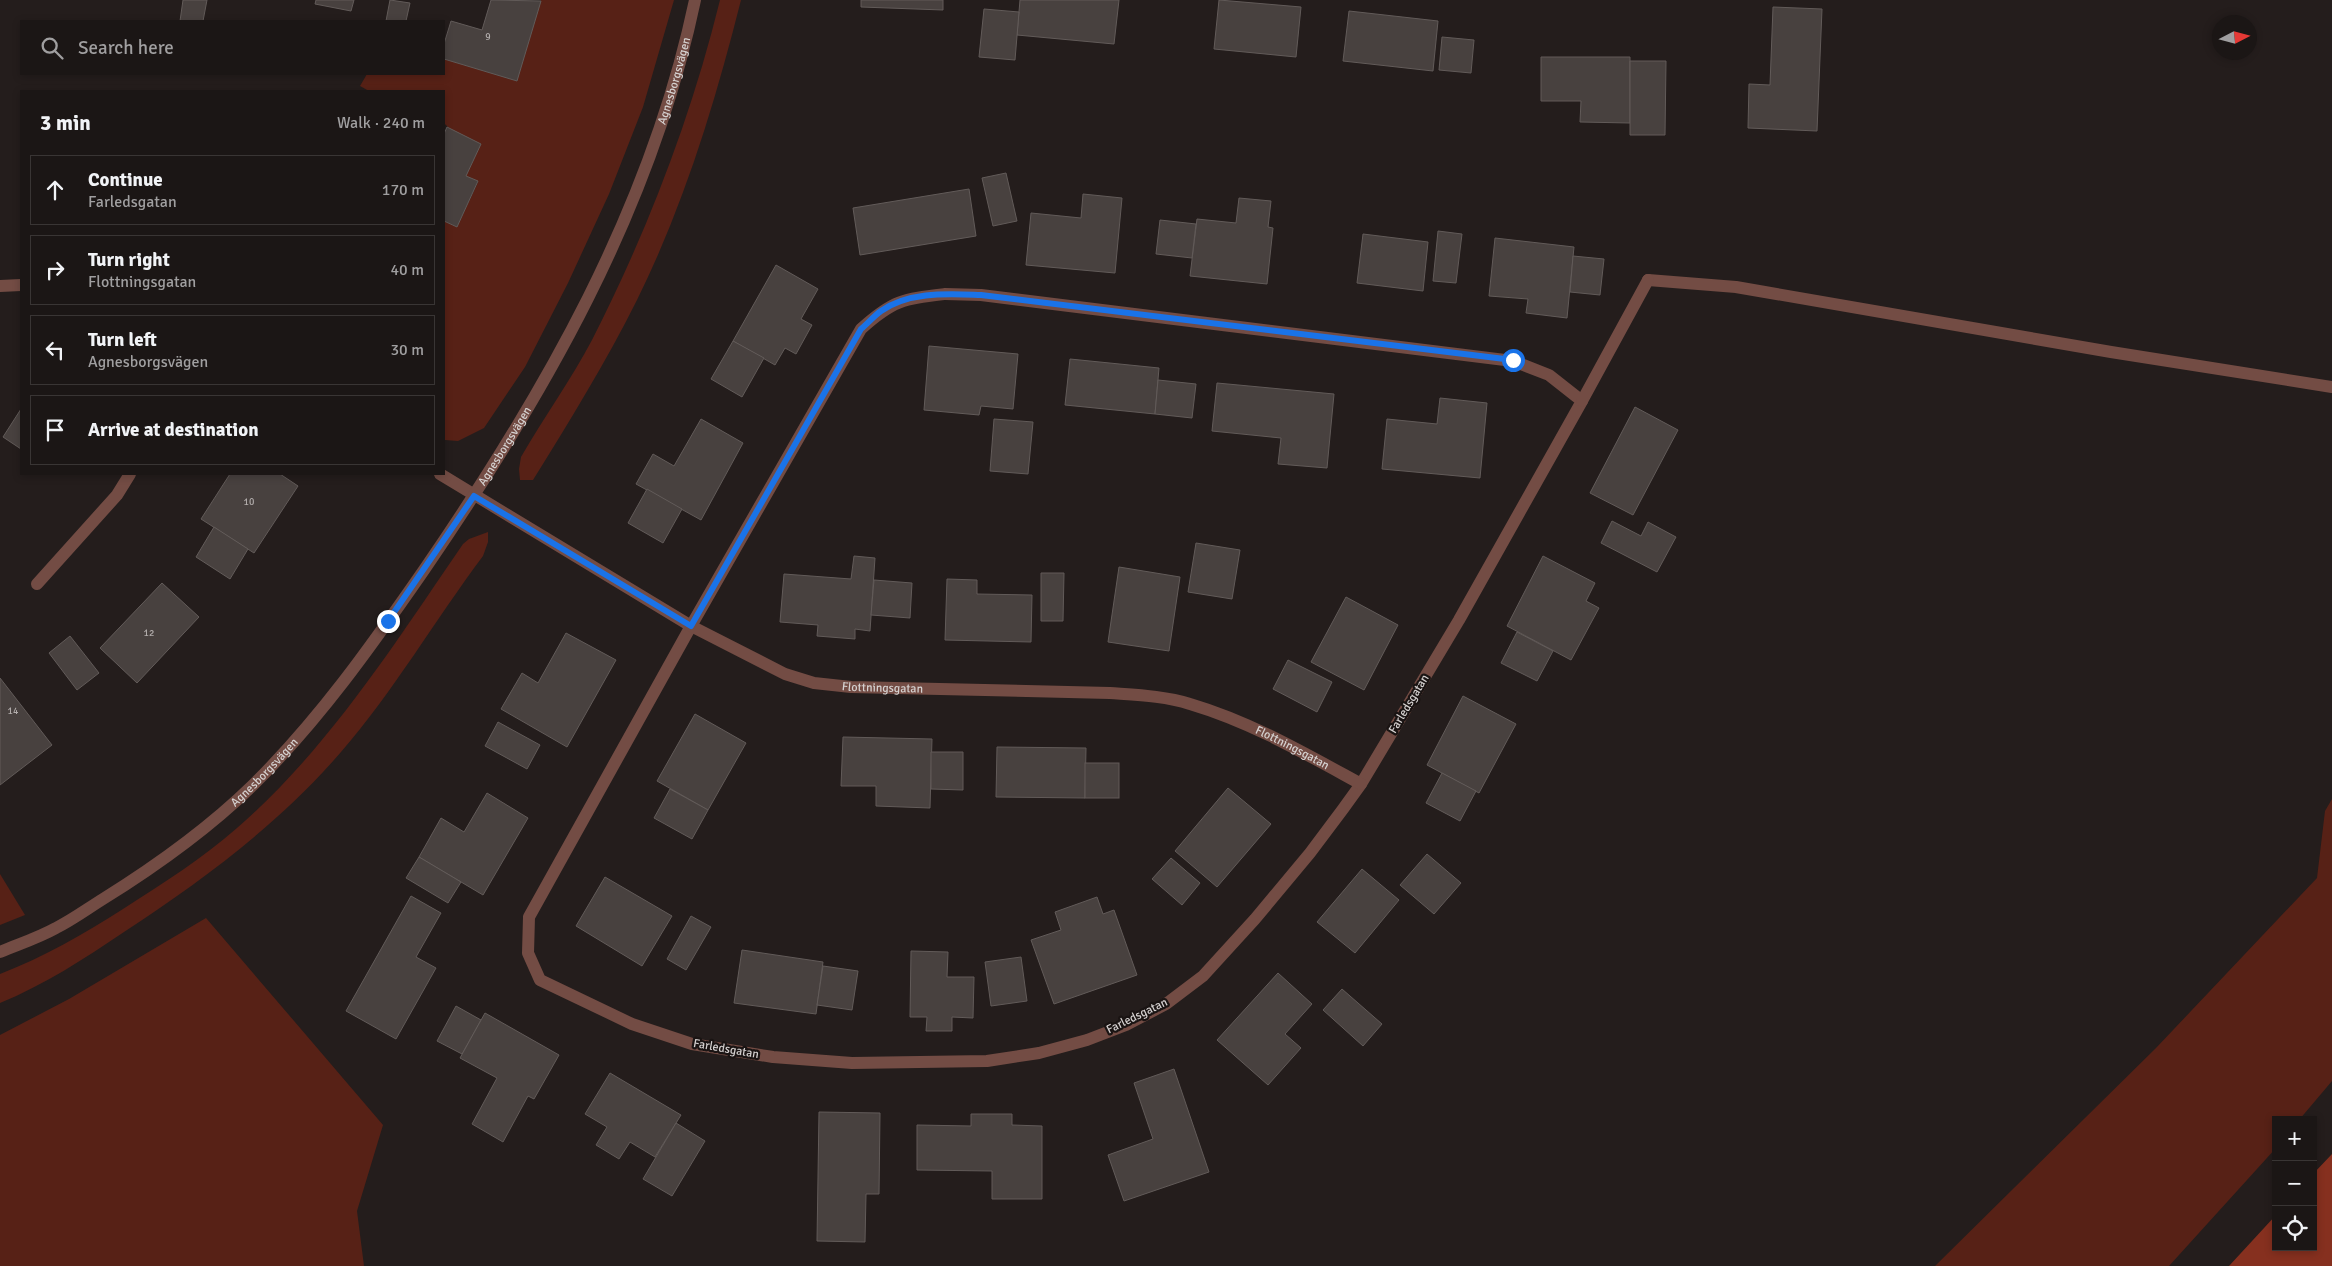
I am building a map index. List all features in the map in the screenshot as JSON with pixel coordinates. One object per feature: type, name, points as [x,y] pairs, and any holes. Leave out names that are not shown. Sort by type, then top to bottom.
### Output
[{"type":"street","name":"Agnesborgsvägen","points":[[0,952],[57,928],[140,876],[193,837],[252,786],[317,716],[388,621],[474,496],[555,362],[590,296],[625,220],[664,114],[694,0]]},
{"type":"street","points":[[1582,401],[1648,280],[1736,287],[2111,352],[2332,387]]},
{"type":"street","points":[[0,286],[20,286]]},
{"type":"street","name":"Farledsgatan","points":[[945,294],[981,295],[1513,360],[1549,375],[1582,401],[1458,620],[1361,784],[1310,853],[1255,919],[1203,976],[1166,1004],[1126,1025],[1087,1040],[1039,1053],[987,1061],[852,1063],[773,1057],[692,1044],[632,1024],[540,980],[528,953],[529,917],[691,626],[861,329],[882,310],[908,298],[945,294]]},
{"type":"street","points":[[37,584],[117,495],[129,475]]},
{"type":"street","name":"Flottningsgatan","points":[[442,475],[691,626],[785,674],[814,683],[883,690],[1110,693],[1148,696],[1189,704],[1260,730],[1361,784]]},
{"type":"shaded area","points":[[541,0],[674,0],[643,107],[609,194],[568,283],[525,367],[484,428],[458,441],[445,440],[445,221],[457,227],[478,182],[466,176],[481,144],[450,129],[445,124],[445,90],[367,90],[360,86],[366,75],[445,75],[445,59],[517,81]]},
{"type":"shaded area","points":[[720,0],[741,0],[697,153],[654,264],[613,346],[533,480],[520,480],[521,457],[592,340],[649,216],[696,88]]},
{"type":"shaded area","points":[[488,532],[488,542],[483,556],[379,705],[341,752],[292,803],[239,850],[183,892],[64,971],[0,1003],[0,974],[63,944],[152,890],[224,839],[270,797],[302,764],[359,693],[463,544],[469,539]]},
{"type":"shaded area","points":[[2332,799],[2332,1081],[2302,1116],[2272,1116],[2272,1152],[2169,1266],[1935,1266],[2156,1048],[2317,878],[2325,811]]},
{"type":"shaded area","points":[[0,874],[25,915],[0,925]]},
{"type":"shaded area","points":[[206,918],[383,1125],[357,1211],[364,1266],[0,1266],[0,1035],[69,999]]},
{"type":"shaded area","points":[[2332,1154],[2332,1266],[2229,1266],[2272,1219],[2272,1251],[2317,1251],[2317,1170]]},
{"type":"building","points":[[183,0],[207,0],[203,20],[180,20]]},
{"type":"building","points":[[316,0],[354,0],[351,11],[315,4]]},
{"type":"building","points":[[390,0],[410,3],[406,20],[386,20]]},
{"type":"building","points":[[491,0],[541,1],[517,81],[445,59],[445,41],[451,21],[482,30]]},
{"type":"building","points":[[861,0],[943,0],[943,10],[861,7]]},
{"type":"building","points":[[1020,0],[1119,0],[1114,44],[1017,35]]},
{"type":"building","points":[[1219,0],[1301,7],[1296,57],[1214,49]]},
{"type":"building","points":[[1773,7],[1822,9],[1817,131],[1748,128],[1749,84],[1770,85]]},
{"type":"building","points":[[984,9],[1019,12],[1015,60],[979,57]]},
{"type":"building","points":[[1349,11],[1438,21],[1433,71],[1343,61]]},
{"type":"building","points":[[1442,37],[1474,40],[1471,73],[1439,70]]},
{"type":"building","points":[[1541,57],[1630,57],[1630,123],[1580,122],[1581,101],[1541,101]]},
{"type":"building","points":[[1630,61],[1666,61],[1665,135],[1630,135]]},
{"type":"building","points":[[447,127],[481,144],[466,176],[478,181],[457,227],[445,221],[445,132]]},
{"type":"building","points":[[1006,173],[1017,221],[993,226],[982,178]]},
{"type":"building","points":[[969,189],[976,236],[860,255],[853,208]]},
{"type":"building","points":[[1083,194],[1122,198],[1115,273],[1026,265],[1031,213],[1081,218]]},
{"type":"building","points":[[1239,198],[1271,201],[1268,227],[1273,228],[1267,284],[1190,276],[1197,219],[1236,223]]},
{"type":"building","points":[[1160,220],[1196,224],[1192,258],[1156,254]]},
{"type":"building","points":[[1438,231],[1462,234],[1456,283],[1433,281]]},
{"type":"building","points":[[1363,234],[1428,242],[1423,291],[1357,283]]},
{"type":"building","points":[[1495,238],[1574,247],[1567,318],[1526,313],[1528,299],[1489,296]]},
{"type":"building","points":[[1573,256],[1604,259],[1600,295],[1570,292]]},
{"type":"building","points":[[776,265],[818,289],[801,319],[812,325],[796,354],[785,348],[775,365],[733,341]]},
{"type":"building","points":[[733,341],[764,358],[742,397],[711,379]]},
{"type":"building","points":[[929,346],[1018,354],[1013,409],[981,406],[979,415],[924,410]]},
{"type":"building","points":[[1070,359],[1159,368],[1155,414],[1065,405]]},
{"type":"building","points":[[1158,380],[1196,384],[1192,418],[1155,414]]},
{"type":"building","points":[[1217,383],[1334,394],[1327,468],[1278,464],[1281,438],[1212,431]]},
{"type":"building","points":[[1440,398],[1487,403],[1480,478],[1382,469],[1387,419],[1437,424]]},
{"type":"building","points":[[1635,407],[1678,430],[1633,515],[1590,493]]},
{"type":"building","points":[[20,411],[20,448],[3,437]]},
{"type":"building","points":[[701,419],[743,443],[701,520],[636,484],[653,454],[674,466]]},
{"type":"building","points":[[994,419],[1033,422],[1028,474],[990,471]]},
{"type":"building","points":[[229,475],[282,475],[298,486],[254,553],[201,519]]},
{"type":"building","points":[[647,489],[682,509],[663,543],[628,523]]},
{"type":"building","points":[[1612,521],[1641,536],[1648,522],[1676,537],[1657,572],[1601,543]]},
{"type":"building","points":[[214,527],[248,549],[230,579],[196,557]]},
{"type":"building","points":[[1196,543],[1240,550],[1232,599],[1188,592]]},
{"type":"building","points":[[854,556],[875,558],[870,631],[855,629],[855,639],[817,636],[818,625],[780,622],[784,574],[851,579]]},
{"type":"building","points":[[1543,556],[1595,583],[1586,601],[1599,608],[1571,660],[1507,626]]},
{"type":"building","points":[[1119,567],[1180,577],[1169,651],[1108,642]]},
{"type":"building","points":[[1041,573],[1064,573],[1063,621],[1041,621]]},
{"type":"building","points":[[947,579],[977,580],[977,594],[1032,595],[1031,642],[945,640]]},
{"type":"building","points":[[874,580],[912,583],[910,618],[871,615]]},
{"type":"building","points":[[162,583],[199,617],[137,683],[100,648]]},
{"type":"building","points":[[1346,597],[1398,625],[1364,690],[1311,662]]},
{"type":"building","points":[[1517,632],[1553,651],[1537,681],[1501,663]]},
{"type":"building","points":[[566,633],[616,660],[567,747],[501,709],[522,673],[538,683]]},
{"type":"building","points":[[70,636],[99,673],[77,690],[49,653]]},
{"type":"building","points":[[1288,660],[1332,682],[1317,712],[1273,689]]},
{"type":"building","points":[[0,678],[52,745],[0,785]]},
{"type":"building","points":[[1463,696],[1516,724],[1479,793],[1427,765]]},
{"type":"building","points":[[695,714],[746,743],[708,810],[657,781]]},
{"type":"building","points":[[498,722],[540,745],[527,769],[485,746]]},
{"type":"building","points":[[843,737],[932,739],[930,808],[876,806],[876,786],[841,786]]},
{"type":"building","points":[[997,747],[1086,748],[1085,798],[996,797]]},
{"type":"building","points":[[931,752],[963,752],[963,790],[931,789]]},
{"type":"building","points":[[1085,763],[1119,763],[1119,798],[1085,798]]},
{"type":"building","points":[[1442,773],[1476,791],[1460,821],[1426,803]]},
{"type":"building","points":[[1228,788],[1271,824],[1217,887],[1175,851]]},
{"type":"building","points":[[670,789],[708,810],[692,839],[654,818]]},
{"type":"building","points":[[487,793],[528,818],[483,895],[419,857],[441,818],[464,832]]},
{"type":"building","points":[[1427,854],[1461,883],[1434,914],[1400,885]]},
{"type":"building","points":[[419,857],[461,882],[448,903],[406,878]]},
{"type":"building","points":[[1171,858],[1200,883],[1182,905],[1152,879]]},
{"type":"building","points":[[1362,869],[1399,900],[1355,953],[1317,922]]},
{"type":"building","points":[[605,877],[672,916],[642,966],[576,926]]},
{"type":"building","points":[[411,896],[441,913],[416,957],[436,968],[396,1039],[346,1011]]},
{"type":"building","points":[[1097,897],[1103,914],[1114,910],[1137,975],[1054,1004],[1031,940],[1061,930],[1055,912]]},
{"type":"building","points":[[691,916],[711,927],[686,970],[667,959]]},
{"type":"building","points":[[742,950],[823,962],[816,1014],[734,1003]]},
{"type":"building","points":[[911,951],[948,952],[947,977],[974,977],[973,1018],[952,1017],[952,1031],[926,1031],[927,1017],[910,1017]]},
{"type":"building","points":[[1021,957],[1027,1001],[991,1006],[985,962]]},
{"type":"building","points":[[823,966],[858,971],[852,1010],[817,1005]]},
{"type":"building","points":[[1278,973],[1312,1004],[1285,1034],[1301,1048],[1268,1085],[1217,1040]]},
{"type":"building","points":[[1342,989],[1382,1024],[1363,1046],[1323,1010]]},
{"type":"building","points":[[456,1006],[481,1020],[462,1054],[437,1041]]},
{"type":"building","points":[[485,1013],[559,1055],[534,1099],[528,1096],[503,1142],[472,1124],[497,1078],[460,1058]]},
{"type":"building","points":[[1174,1069],[1209,1172],[1124,1201],[1108,1155],[1153,1139],[1134,1083]]},
{"type":"building","points":[[610,1073],[681,1115],[655,1157],[630,1142],[619,1159],[596,1145],[607,1127],[585,1114]]},
{"type":"building","points":[[819,1112],[880,1113],[879,1194],[866,1194],[865,1242],[817,1241]]},
{"type":"building","points":[[971,1114],[1012,1114],[1012,1125],[1042,1126],[1042,1199],[992,1199],[992,1171],[917,1170],[917,1125],[971,1126]]},
{"type":"building","points":[[676,1123],[705,1141],[672,1196],[643,1179]]},
{"type":"route","points":[[388,621],[474,496],[691,626],[861,329],[882,310],[908,298],[945,294],[981,295],[1513,360]]}]
